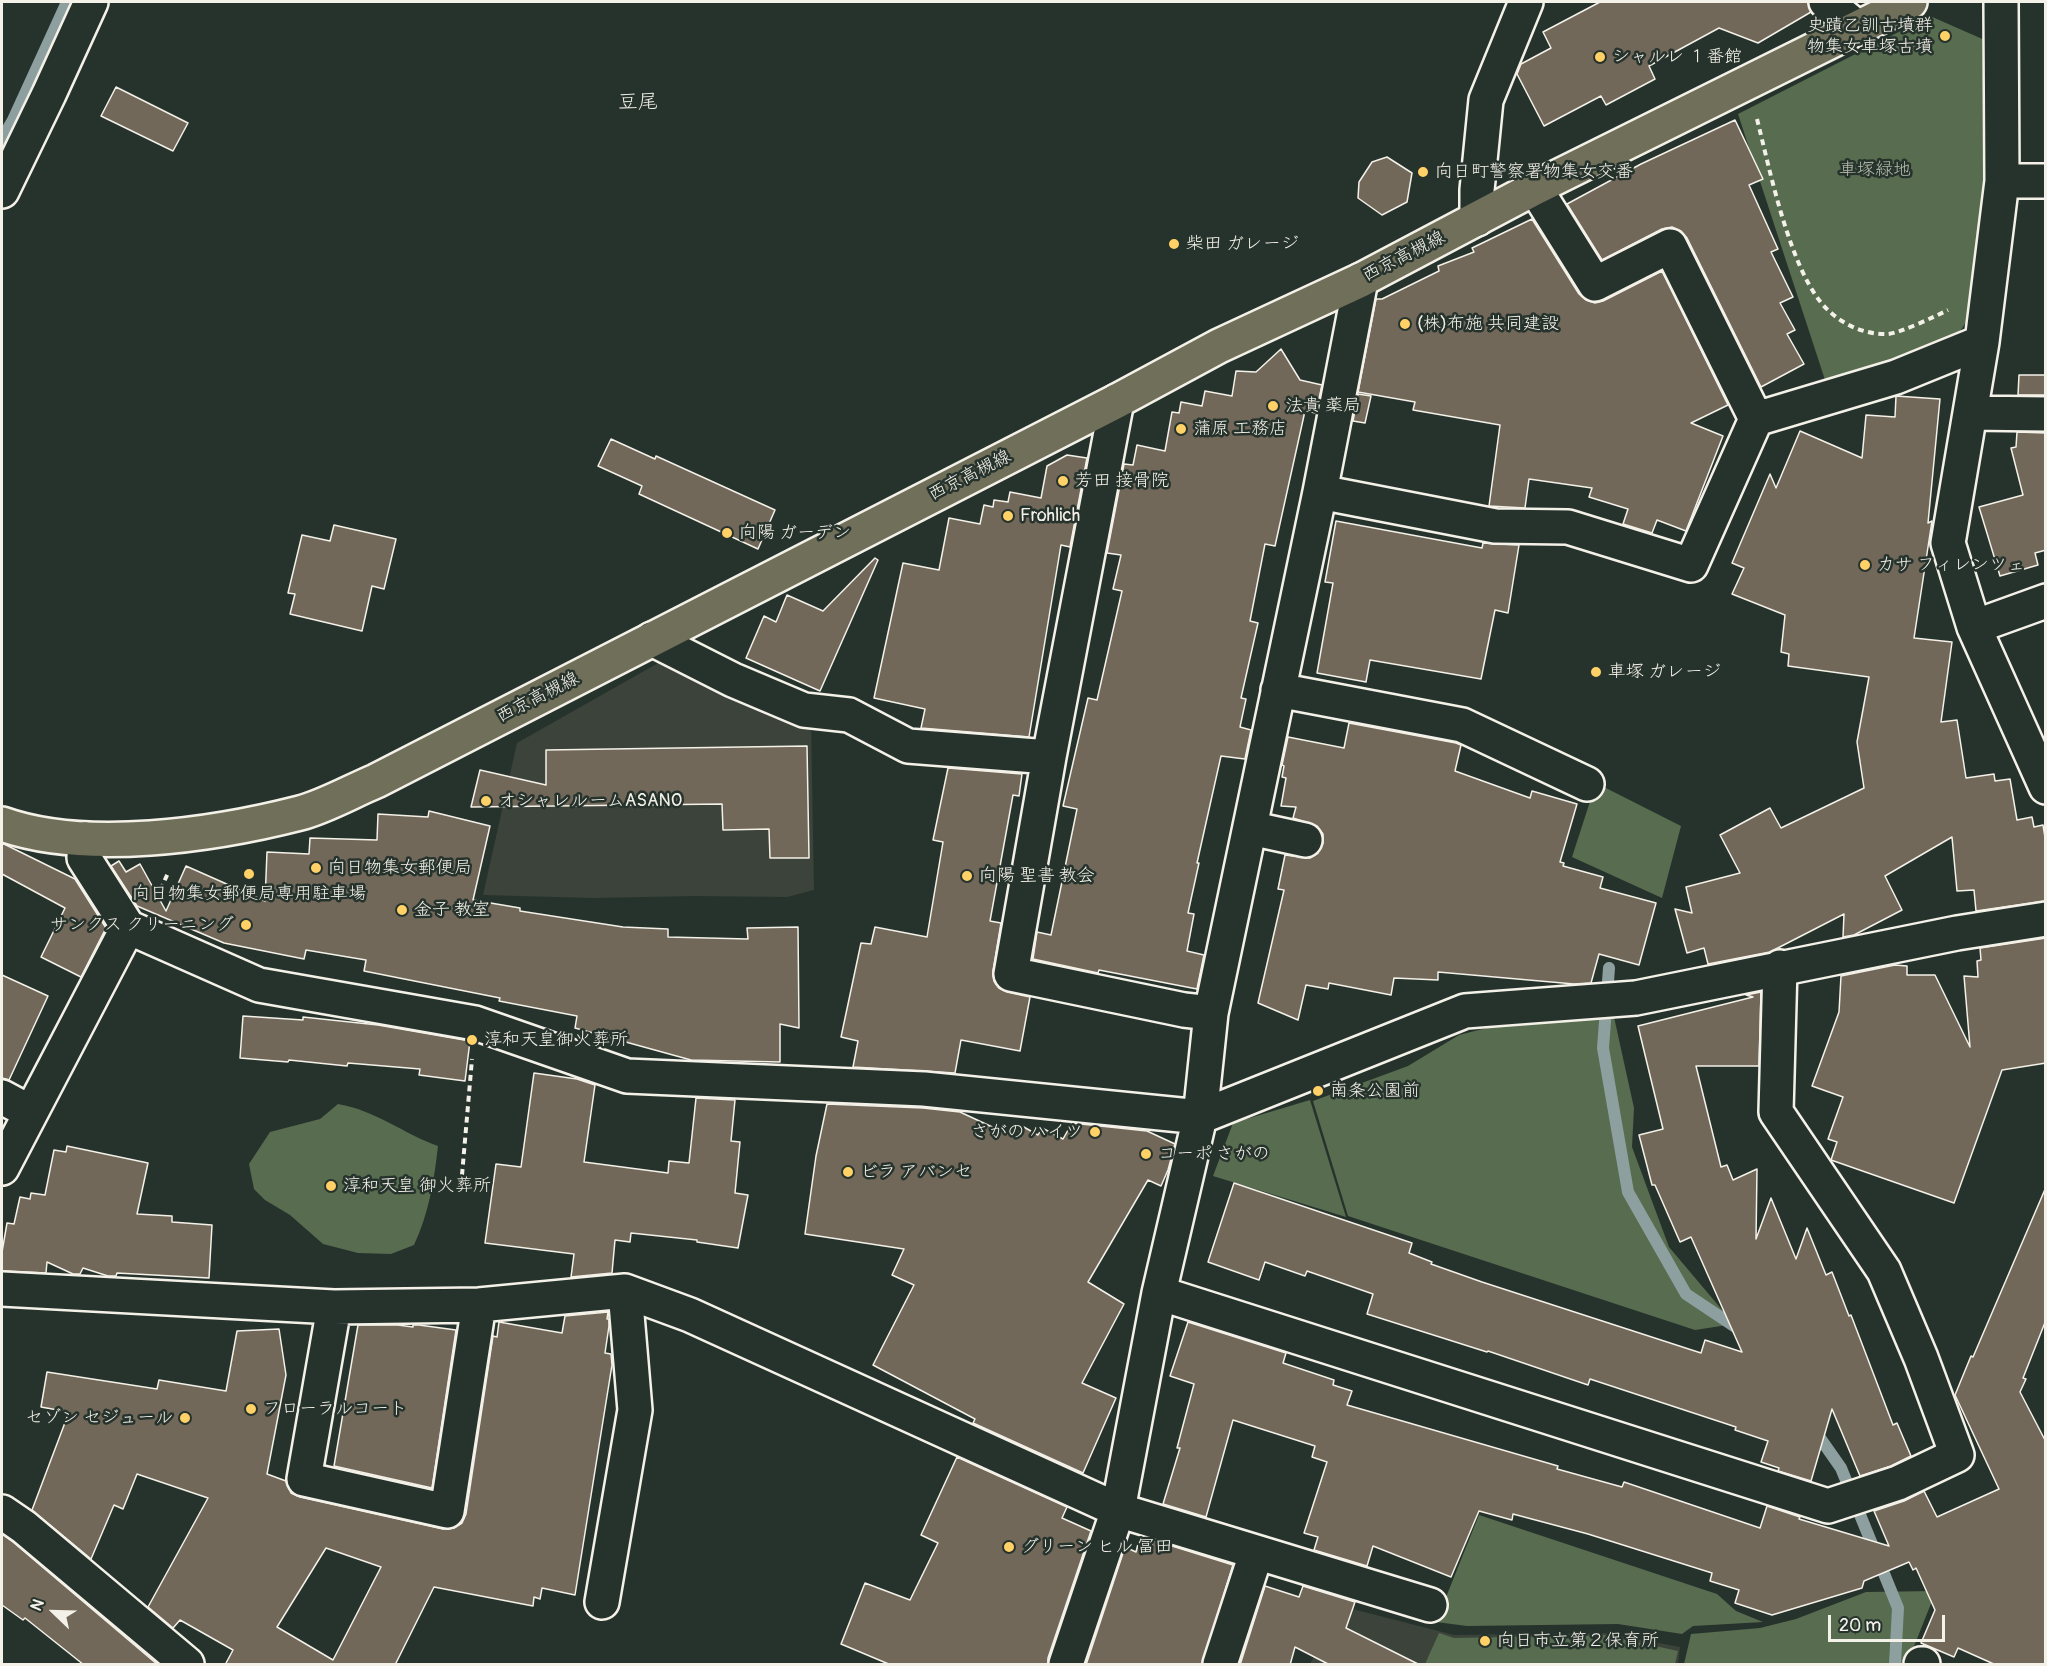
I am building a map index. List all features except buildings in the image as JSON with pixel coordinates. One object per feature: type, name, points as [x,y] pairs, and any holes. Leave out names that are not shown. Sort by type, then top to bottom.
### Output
[{"type":"main road","name":"西京高槻線","points":[[2,824],[18,830],[85,839],[184,836],[302,813],[376,781],[1117,401],[1219,346],[1361,279],[1534,188],[1910,2]]},
{"type":"street","points":[[2,191],[91,2]]},
{"type":"street","points":[[1477,219],[1477,190],[1486,100],[1526,2]]},
{"type":"street","points":[[1826,2],[1858,28]]},
{"type":"street","points":[[2001,2],[2002,181],[1982,342],[1948,543],[1974,627],[2046,787]]},
{"type":"street","points":[[2002,181],[2046,181]]},
{"type":"street","points":[[1534,188],[1595,284],[1670,246],[1756,418]]},
{"type":"street","points":[[1066,1665],[1118,1510],[1159,1293],[1200,1117],[1211,1013],[1320,492],[1361,279]]},
{"type":"street","points":[[1320,492],[1495,526],[1568,527],[1691,565],[1756,418],[1896,377],[1982,342]]},
{"type":"street","points":[[1117,401],[1049,757],[1011,974],[1184,1010],[1211,1013]]},
{"type":"street","points":[[1970,413],[2046,414]]},
{"type":"street","points":[[1974,627],[2046,601]]},
{"type":"street","points":[[652,639],[733,680],[804,710],[849,715],[908,746],[1049,757]]},
{"type":"street","points":[[1278,690],[1462,725],[1587,784]]},
{"type":"street","points":[[1250,828],[1305,840]]},
{"type":"street","points":[[85,839],[84,858],[128,927],[259,985],[474,1023],[627,1076],[924,1089],[1200,1117],[1465,1011],[1636,998],[1780,967],[1957,933],[2046,920]]},
{"type":"street","points":[[2,1168],[128,927]]},
{"type":"street","points":[[1159,1293],[1828,1506],[1898,1483],[1957,1455],[1921,1358],[1884,1271],[1776,1112],[1780,967]]},
{"type":"street","points":[[2,1097],[30,1112]]},
{"type":"street","points":[[2,1289],[334,1307],[480,1305],[625,1291],[701,1319],[1118,1510],[1256,1554],[1430,1605]]},
{"type":"street","points":[[602,1602],[636,1410],[625,1291]]},
{"type":"street","points":[[334,1307],[304,1479],[447,1511],[480,1305]]},
{"type":"street","points":[[2,1512],[24,1527],[187,1665]]},
{"type":"street","points":[[1220,1665],[1256,1554]]},
{"type":"path","points":[[1755,109],[1788,233],[1800,267],[1828,311],[1849,325],[1868,333],[1891,334],[1951,309]]},
{"type":"path","points":[[128,927],[159,893],[184,836]]},
{"type":"path","points":[[462,1175],[472,1058]]},
{"type":"shaded area","points":[[667,658],[811,721],[814,890],[787,897],[593,898],[483,895],[517,743]]},
{"type":"shaded area","name":"向日市立第２保育所","points":[[1341,1606],[1454,1635],[1605,1633],[1680,1647],[1678,1664],[1310,1664]]},
{"type":"green space","name":"車塚緑地","points":[[1930,16],[1987,41],[1986,198],[1974,310],[1955,339],[1827,386],[1738,114]]},
{"type":"green space","points":[[1596,783],[1681,826],[1662,898],[1572,857]]},
{"type":"green space","points":[[1614,1017],[1634,1108],[1632,1147],[1669,1247],[1734,1324],[1695,1330],[1348,1216],[1313,1101],[1408,1066],[1459,1035],[1514,1021]]},
{"type":"green space","points":[[1310,1100],[1346,1217],[1213,1176],[1233,1123]]},
{"type":"green space","points":[[338,1104],[377,1117],[438,1146],[430,1197],[424,1221],[414,1245],[391,1254],[358,1253],[323,1244],[290,1215],[265,1200],[254,1189],[249,1164],[270,1132],[320,1119]]},
{"type":"green space","points":[[1479,1515],[1717,1594],[1736,1611],[1763,1622],[1693,1626],[1682,1634],[1618,1624],[1467,1626],[1436,1622]]},
{"type":"green space","points":[[1936,1591],[1907,1664],[1684,1664],[1691,1634],[1760,1628],[1796,1619],[1866,1592]]},
{"type":"green space","points":[[1439,1633],[1454,1638],[1605,1635],[1678,1651],[1675,1664],[1425,1664]]},
{"type":"waterway","points":[[2,139],[67,2]]},
{"type":"waterway","points":[[1609,968],[1603,1048],[1628,1192],[1686,1294],[1743,1332]]},
{"type":"waterway","points":[[1813,1428],[1841,1468],[1898,1608],[1895,1664]]},
{"type":"place","name":"史蹟乙訓古墳群 物集女車塚古墳","points":[[1945,36]]},
{"type":"place","name":"シャルレ １番館","points":[[1600,57]]},
{"type":"place","name":"向日町警察署物集女交番","points":[[1423,172]]},
{"type":"place","name":"柴田 ガレージ","points":[[1174,244]]},
{"type":"place","name":"(株)布施 共同建設","points":[[1405,324]]},
{"type":"place","name":"法貴 薬局","points":[[1273,406]]},
{"type":"place","name":"蒲原 工務店","points":[[1181,429]]},
{"type":"place","name":"芳田 接骨院","points":[[1063,481]]},
{"type":"place","name":"Frohlich","points":[[1008,516]]},
{"type":"place","name":"向陽 ガーデン","points":[[727,533]]},
{"type":"place","name":"カサ フィレンツェ","points":[[1865,565]]},
{"type":"place","name":"車塚 ガレージ","points":[[1596,672]]},
{"type":"place","name":"オシャレルームASANO","points":[[486,801]]},
{"type":"place","name":"向日物集女郵便局","points":[[316,868]]},
{"type":"place","name":"向日物集女郵便局専用駐車場","points":[[249,874]]},
{"type":"place","name":"向陽 聖書 教会","points":[[967,876]]},
{"type":"place","name":"金子 教室","points":[[402,910]]},
{"type":"place","name":"サンクス クリーニング","points":[[246,925]]},
{"type":"place","name":"淳和天皇御火葬所","points":[[472,1040]]},
{"type":"place","name":"南条公園前","points":[[1318,1091]]},
{"type":"place","name":"さがの ハイツ","points":[[1095,1132]]},
{"type":"place","name":"コーポ さがの","points":[[1146,1154]]},
{"type":"place","name":"ビラ アバンセ","points":[[848,1172]]},
{"type":"place","name":"淳和天皇 御火葬所","points":[[331,1186]]},
{"type":"place","name":"フローラルコート","points":[[251,1409]]},
{"type":"place","name":"セゾン セジュール","points":[[185,1418]]},
{"type":"place","name":"グリーン ヒル 冨田","points":[[1009,1547]]},
{"type":"place","name":"向日市立第２保育所","points":[[1485,1641]]},
{"type":"district","name":"豆尾","points":[[638,103]]}]
